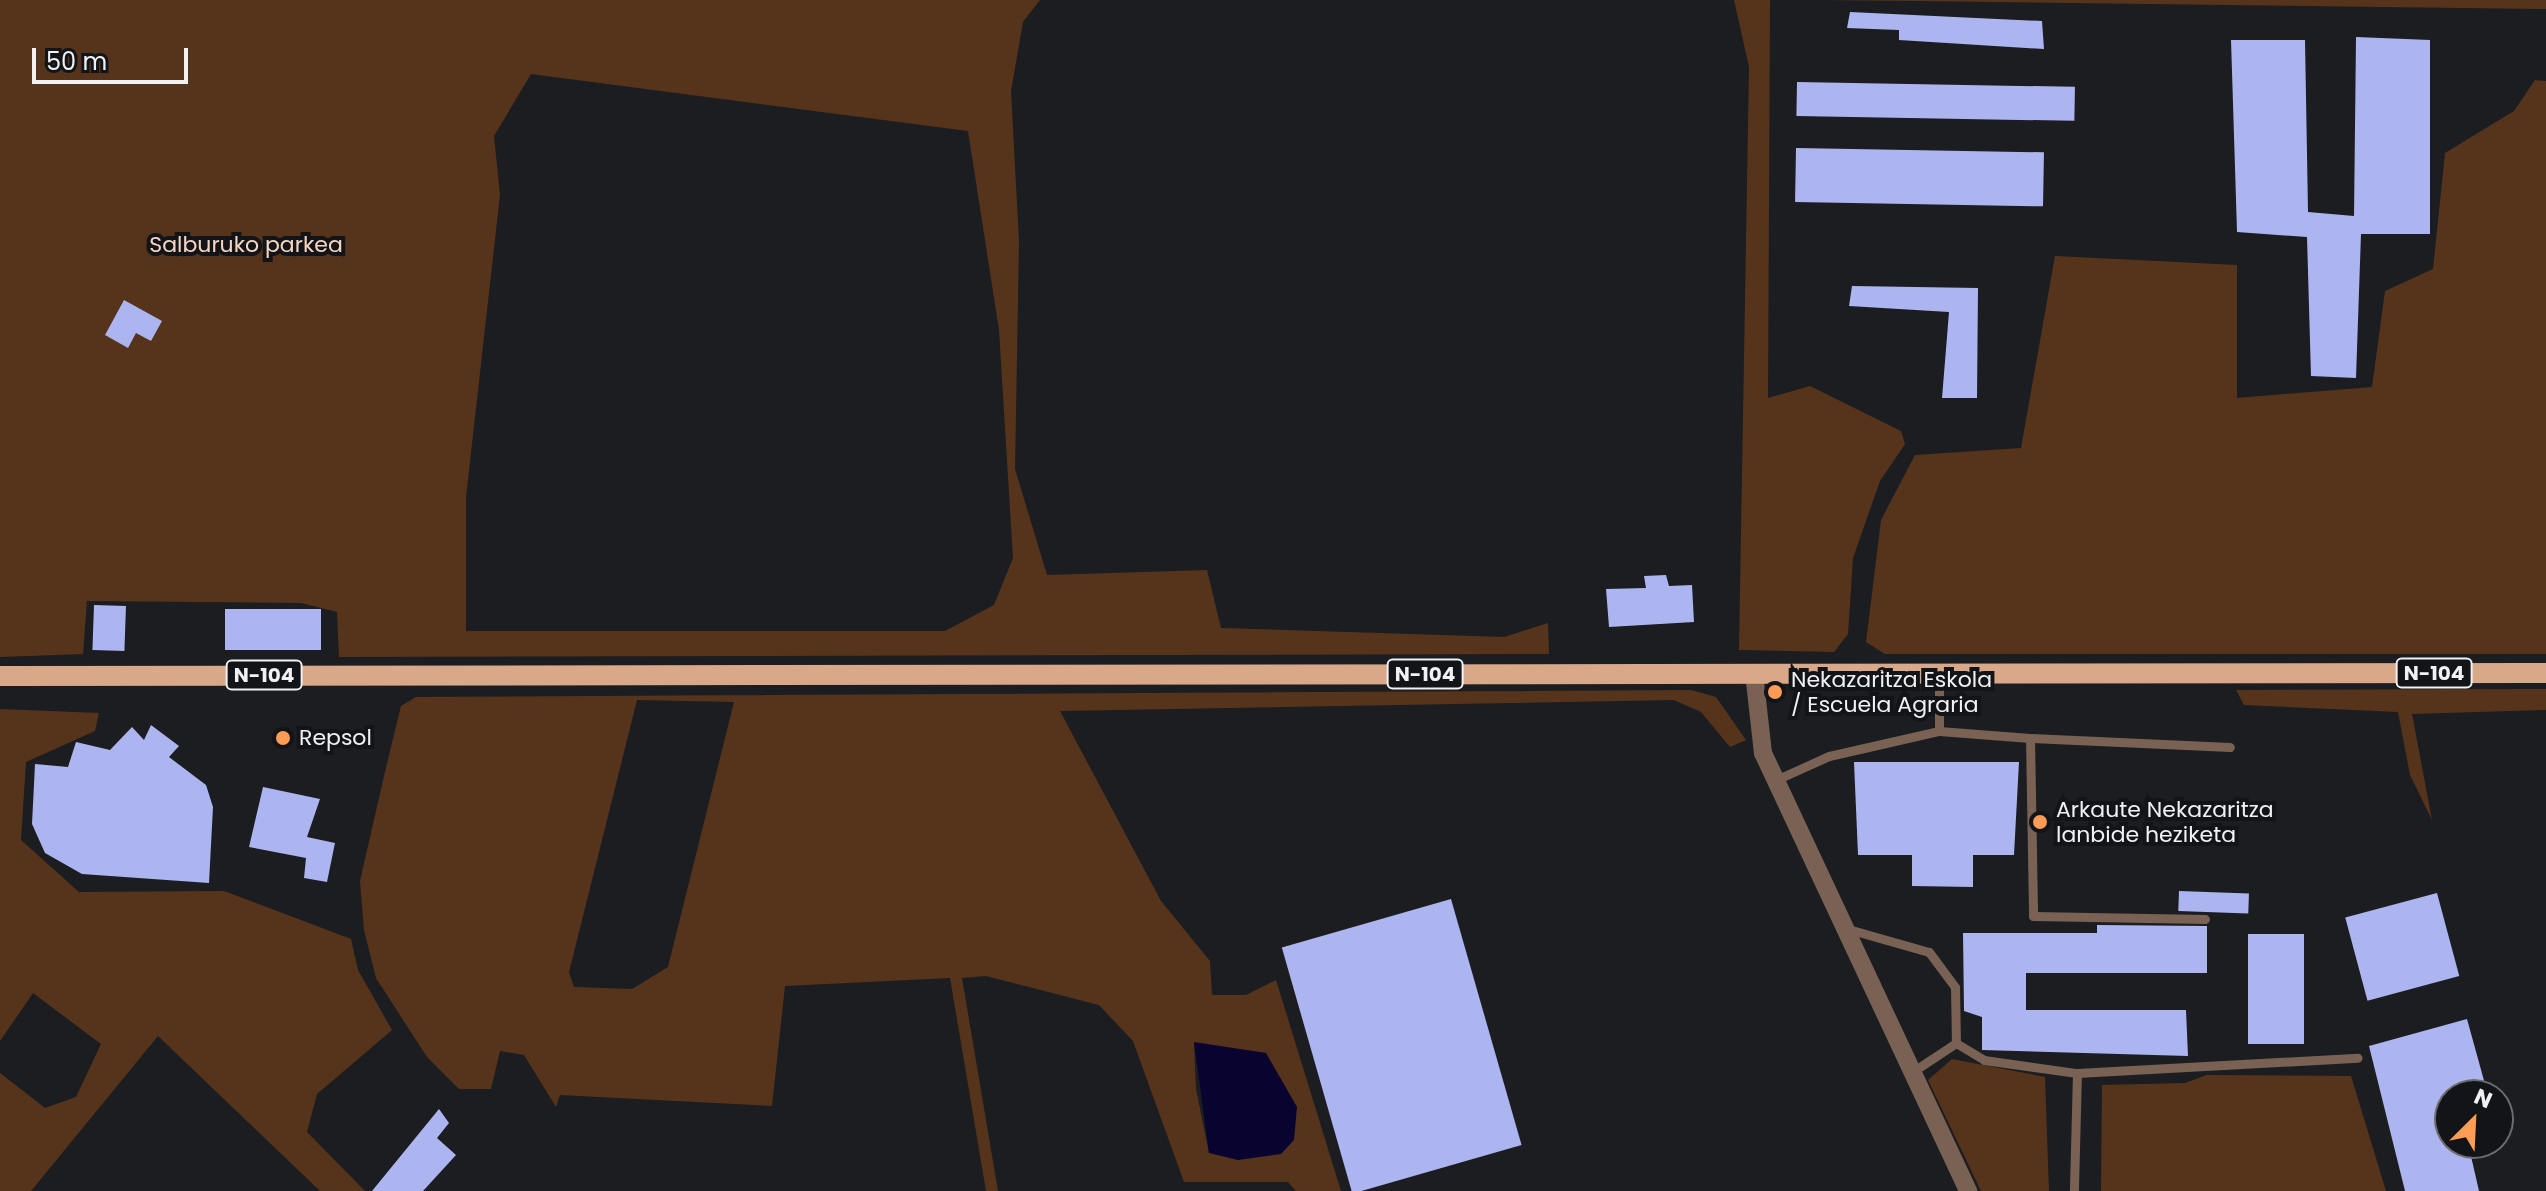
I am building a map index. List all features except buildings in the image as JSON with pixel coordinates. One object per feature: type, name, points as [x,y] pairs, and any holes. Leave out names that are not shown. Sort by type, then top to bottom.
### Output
[{"type":"main road","name":"N-104","points":[[0,676],[2546,673]]},
{"type":"street","points":[[1754,673],[1755,724],[1844,928],[1968,1191]]},
{"type":"lane","points":[[1939,673],[1939,731]]},
{"type":"lane","points":[[1778,779],[1829,756],[1939,731],[2230,747]]},
{"type":"lane","points":[[2030,738],[2033,916],[2205,919]]},
{"type":"lane","points":[[1844,928],[1929,952],[1955,987],[1956,1043]]},
{"type":"lane","points":[[1912,1072],[1956,1043]]},
{"type":"lane","points":[[1956,1043],[1984,1060],[2077,1073],[2358,1058]]},
{"type":"lane","points":[[2074,1191],[2077,1073]]},
{"type":"green space","name":"Salburuko parkea","points":[[0,0],[1040,0],[1023,22],[1011,91],[1019,241],[1015,469],[1047,575],[1207,570],[1221,628],[1504,637],[1548,623],[1549,654],[339,657],[337,612],[301,603],[87,601],[83,654],[0,657]],"holes":[[[531,74],[968,131],[999,330],[1013,558],[994,605],[945,631],[466,631],[466,497],[500,195],[494,136]]]},
{"type":"green space","points":[[1734,0],[1770,0],[1768,398],[1810,386],[1901,431],[1905,444],[1880,481],[1853,558],[1848,634],[1834,652],[1739,650],[1749,67]]},
{"type":"green space","points":[[1821,0],[2546,0],[2546,9],[1915,1]]},
{"type":"green space","points":[[2535,80],[2546,81],[2546,654],[1885,654],[1866,642],[1881,520],[1915,455],[2021,448],[2055,256],[2237,265],[2237,398],[2372,387],[2385,291],[2433,269],[2445,153],[2514,111]]},
{"type":"green space","points":[[2546,689],[2546,710],[2412,714],[2432,820],[2410,775],[2398,712],[2244,705],[2236,690]]},
{"type":"green space","points":[[1691,690],[1716,697],[1746,740],[1730,747],[1701,712],[1674,700],[1060,711],[1161,901],[1210,961],[1212,995],[1246,995],[1276,980],[1341,1191],[1296,1191],[1288,1182],[1184,1182],[1133,1041],[1099,1005],[986,976],[962,978],[998,1191],[986,1191],[950,978],[785,986],[772,1106],[560,1095],[556,1107],[524,1055],[500,1051],[491,1089],[459,1089],[427,1057],[376,978],[364,930],[360,881],[401,706],[416,697]],"holes":[[[637,700],[734,702],[668,967],[632,989],[574,987],[569,972]],[[1194,1043],[1266,1053],[1209,1153],[1196,1089]]]},
{"type":"green space","points":[[0,709],[99,713],[95,731],[26,762],[21,840],[79,892],[224,891],[351,939],[358,970],[392,1030],[317,1094],[307,1132],[365,1191],[320,1191],[158,1036],[31,1191],[0,1191],[0,1073],[45,1108],[76,1097],[101,1044],[33,993],[0,1041]]},
{"type":"green space","points":[[1952,1059],[2045,1077],[2049,1191],[1981,1191],[1928,1080]]},
{"type":"green space","points":[[2207,1075],[2351,1076],[2386,1191],[2101,1191],[2102,1085],[2185,1083]]},
{"type":"shaded area","points":[[1194,1042],[1266,1053],[1297,1107],[1294,1140],[1281,1154],[1238,1160],[1209,1153]]},
{"type":"place","name":"Nekazaritza Eskola / Escuela Agraria","points":[[1775,692]]},
{"type":"place","name":"Repsol","points":[[283,738]]},
{"type":"place","name":"Arkaute Nekazaritza lanbide heziketa","points":[[2040,822]]}]
